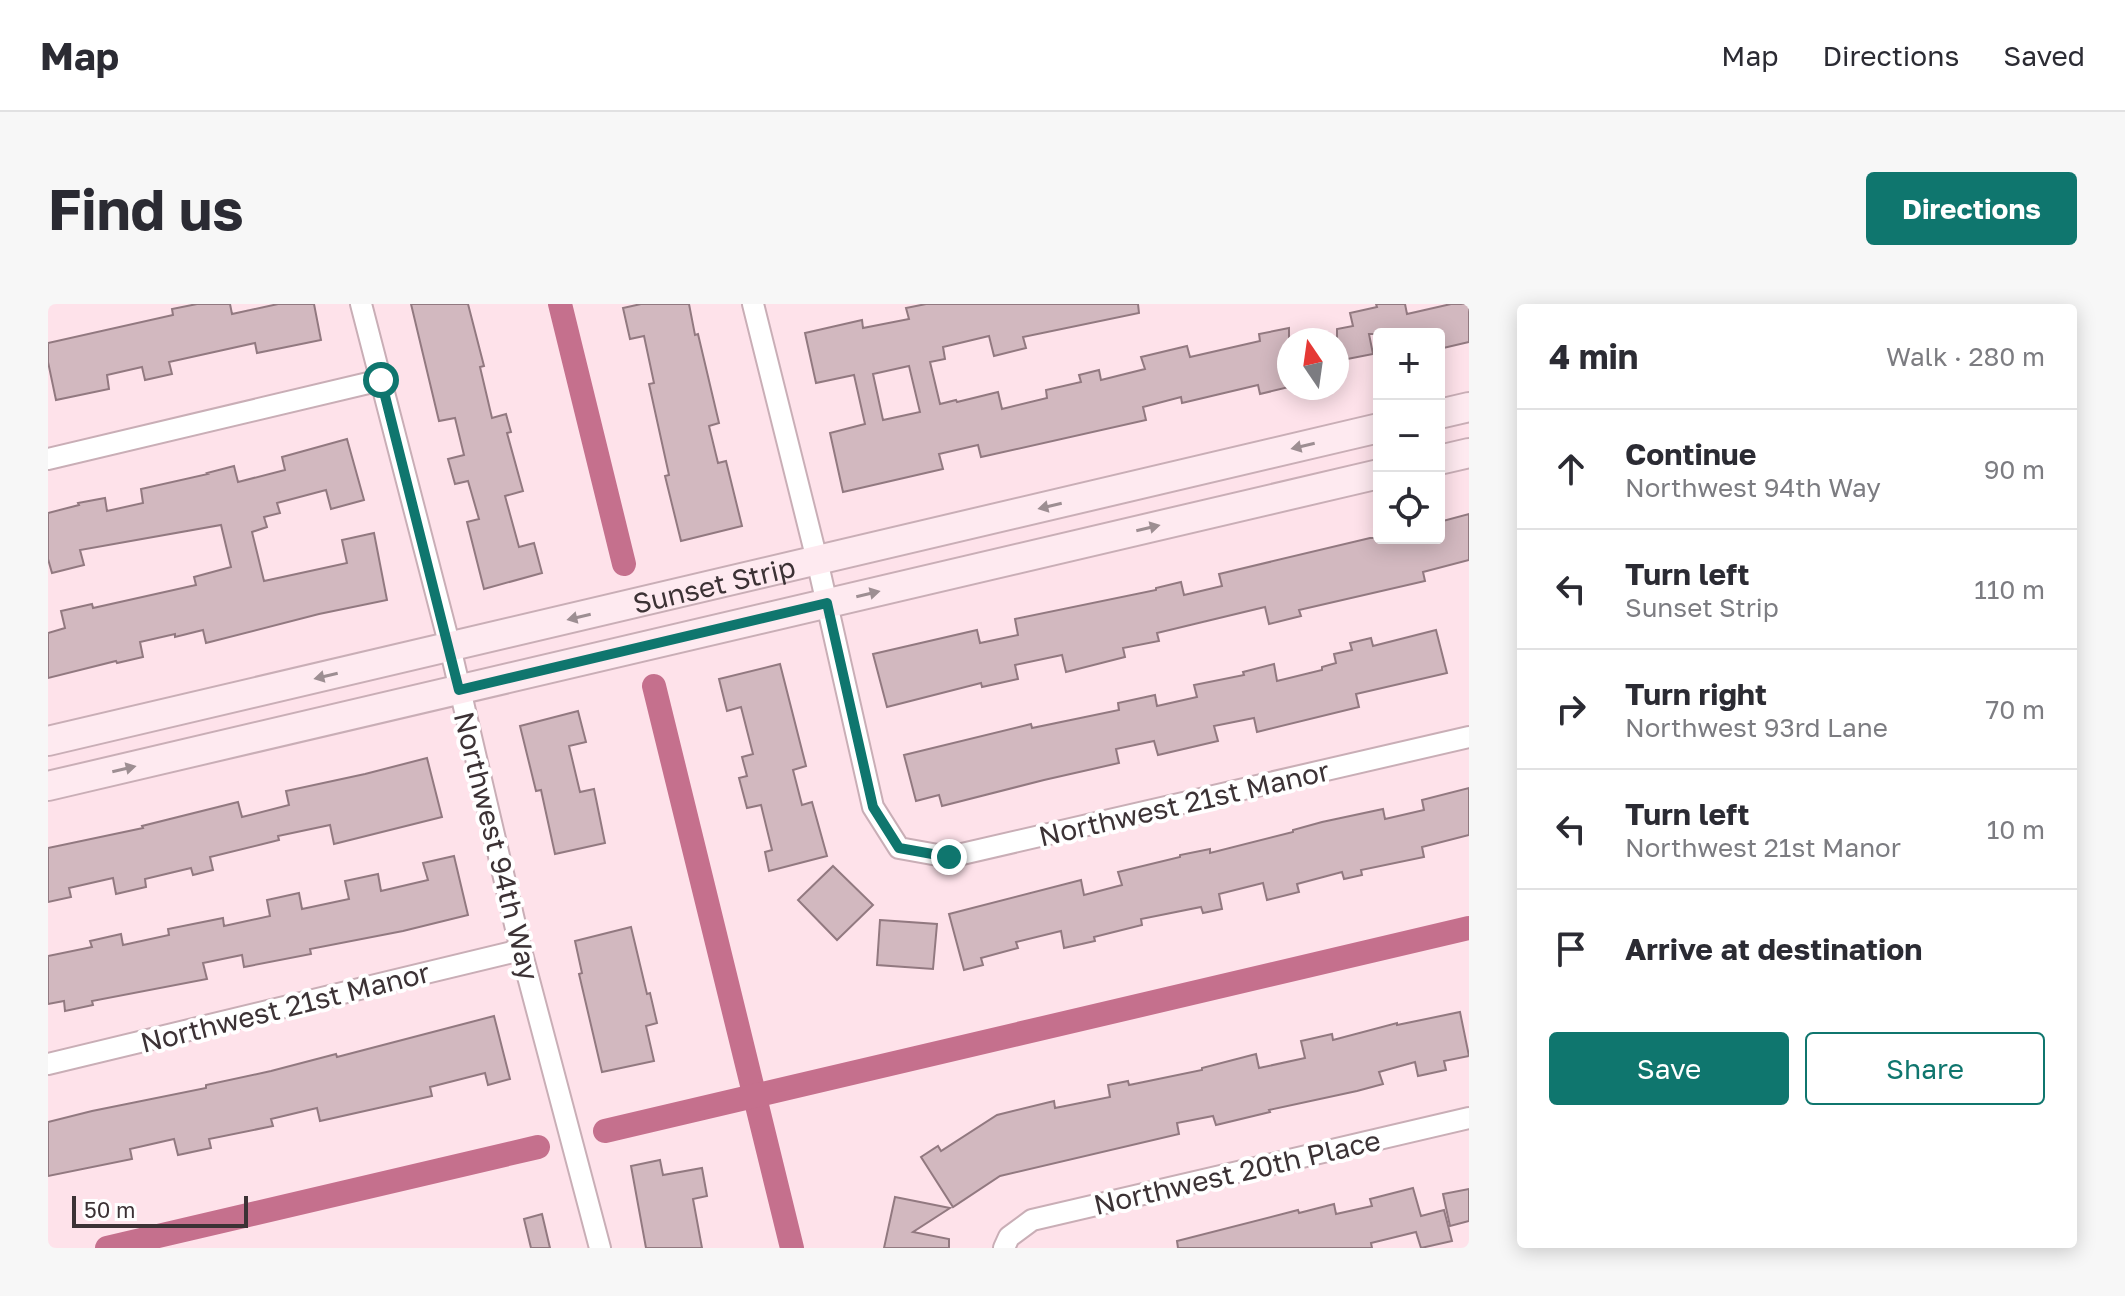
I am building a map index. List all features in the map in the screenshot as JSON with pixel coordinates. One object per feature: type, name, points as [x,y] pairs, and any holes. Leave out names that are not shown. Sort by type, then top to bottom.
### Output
[{"type":"street","name":"Northwest 94th Way","points":[[361,304],[450,647],[521,950],[600,1248]]},
{"type":"street","points":[[753,304],[827,603]]},
{"type":"street","points":[[48,459],[381,380]]},
{"type":"street","points":[[1445,413],[1469,407]]},
{"type":"street","name":"Sunset Strip","points":[[48,741],[1373,429]]},
{"type":"street","points":[[1445,459],[1469,453]]},
{"type":"street","name":"Sunset Strip","points":[[48,786],[1373,475]]},
{"type":"street","name":"Northwest 21st Manor","points":[[827,603],[873,807],[899,848],[949,857],[1469,737]]},
{"type":"street","name":"Northwest 21st Manor","points":[[48,1064],[521,950]]},
{"type":"street","name":"Northwest 20th Place","points":[[1006,1243],[1032,1220],[1469,1118]]},
{"type":"building","points":[[197,304],[230,304],[232,314],[278,304],[314,304],[321,340],[257,353],[255,343],[169,362],[172,374],[145,380],[142,367],[107,375],[109,389],[56,400],[48,362],[48,343],[173,315],[172,309]]},
{"type":"building","points":[[411,304],[468,304],[484,366],[480,367],[492,418],[506,414],[511,432],[507,433],[523,491],[505,496],[519,547],[534,543],[542,573],[484,589],[467,522],[479,519],[468,481],[455,484],[448,459],[464,455],[455,418],[439,421]]},
{"type":"building","points":[[641,304],[689,304],[719,423],[709,426],[718,463],[726,461],[742,526],[681,541],[665,476],[669,475],[649,384],[654,383],[644,336],[630,339],[623,308]]},
{"type":"building","points":[[926,304],[1138,304],[1139,313],[1023,337],[1026,348],[994,356],[989,336],[943,347],[945,359],[930,362],[940,404],[998,392],[1002,409],[1047,398],[1046,390],[1081,382],[1079,375],[1099,370],[1101,380],[1145,369],[1141,357],[1187,346],[1190,357],[1260,341],[1259,334],[1277,330],[1277,390],[1260,394],[1258,385],[1182,403],[1181,397],[1143,407],[1146,420],[981,457],[978,445],[939,454],[943,469],[843,492],[830,433],[865,424],[854,375],[816,383],[805,333],[862,320],[863,328],[909,319],[906,308]],"holes":[[[909,366],[920,412],[883,420],[873,374]]]},
{"type":"building","points":[[1376,304],[1405,304],[1407,314],[1451,304],[1469,304],[1469,342],[1445,348],[1445,328],[1373,328],[1373,334],[1369,334],[1373,354],[1349,359],[1349,328],[1342,328],[1353,326],[1350,313],[1377,307]]},
{"type":"building","points":[[347,439],[364,500],[331,509],[326,490],[277,503],[280,513],[264,517],[267,527],[252,532],[264,581],[347,563],[342,540],[374,533],[387,600],[206,643],[203,630],[140,642],[143,657],[48,678],[48,633],[65,628],[61,611],[92,604],[93,608],[196,585],[194,577],[231,567],[221,525],[80,550],[84,565],[52,573],[48,559],[48,513],[105,498],[107,511],[143,503],[141,489],[234,466],[238,482],[285,470],[282,457]]},
{"type":"building","points":[[1469,514],[1469,560],[1423,572],[1425,581],[1299,610],[1301,616],[1269,624],[1265,607],[1157,633],[1159,641],[1123,648],[1125,657],[1066,672],[1062,655],[1015,665],[1018,679],[982,687],[981,683],[887,707],[873,654],[977,630],[980,643],[1018,635],[1015,619],[1181,582],[1184,595],[1222,586],[1219,574],[1370,538],[1373,538],[1373,544],[1445,544],[1445,520]]},
{"type":"building","points":[[1436,630],[1447,673],[1356,694],[1359,707],[1257,732],[1254,718],[1214,726],[1218,741],[1158,755],[1154,741],[1116,749],[1119,763],[942,806],[939,795],[916,801],[904,755],[1031,724],[1032,728],[1119,710],[1118,703],[1155,695],[1157,706],[1197,697],[1194,685],[1244,675],[1243,672],[1274,664],[1277,681],[1322,670],[1322,667],[1336,663],[1334,654],[1352,650],[1350,643],[1371,638],[1373,646]]},
{"type":"building","points":[[780,664],[806,766],[793,770],[802,805],[812,802],[827,856],[769,871],[765,852],[772,850],[761,805],[747,808],[739,778],[747,776],[742,757],[753,754],[741,707],[727,711],[719,679]]},
{"type":"building","points":[[578,711],[586,742],[569,746],[580,792],[594,789],[605,843],[555,854],[541,790],[536,791],[520,726]]},
{"type":"building","points":[[427,758],[442,817],[334,844],[330,825],[278,836],[279,840],[210,857],[213,870],[193,875],[191,868],[145,879],[146,887],[116,894],[113,878],[69,888],[71,897],[48,902],[48,848],[143,828],[238,802],[242,817],[289,805],[286,791]]},
{"type":"building","points":[[1469,788],[1469,835],[1422,847],[1424,857],[1361,870],[1362,875],[1344,879],[1342,872],[1297,884],[1299,892],[1267,900],[1263,883],[1219,894],[1222,909],[1203,913],[1201,907],[1141,919],[1142,925],[1064,948],[1061,931],[1016,942],[1018,948],[981,958],[983,965],[964,970],[949,914],[1081,880],[1084,895],[1122,885],[1118,872],[1180,855],[1210,849],[1210,853],[1322,822],[1383,809],[1385,819],[1424,810],[1422,800]]},
{"type":"building","points":[[454,856],[468,915],[310,949],[311,954],[244,967],[242,955],[203,963],[207,979],[92,1001],[93,1005],[65,1011],[64,1001],[48,1004],[48,956],[92,947],[90,941],[121,934],[123,945],[169,935],[168,929],[223,918],[224,926],[270,916],[267,900],[299,893],[302,909],[349,899],[345,881],[378,874],[381,891],[428,880],[423,863]]},
{"type":"building","points":[[833,866],[873,905],[837,940],[798,900]]},
{"type":"building","points":[[880,920],[937,924],[933,969],[877,965]]},
{"type":"building","points":[[631,927],[657,1023],[646,1026],[654,1061],[602,1072],[579,974],[582,973],[575,941]]},
{"type":"building","points":[[1460,1012],[1469,1056],[1444,1061],[1446,1070],[1418,1076],[1415,1062],[1379,1072],[1383,1084],[1357,1091],[1216,1125],[1213,1116],[1177,1123],[1179,1134],[1000,1176],[953,1207],[921,1157],[938,1146],[941,1151],[997,1115],[1054,1101],[1055,1108],[1110,1097],[1108,1085],[1128,1081],[1129,1085],[1202,1070],[1256,1054],[1259,1068],[1305,1058],[1301,1041],[1332,1034],[1333,1040],[1397,1023]]},
{"type":"building","points":[[494,1016],[510,1079],[488,1085],[485,1073],[430,1087],[432,1096],[320,1121],[317,1108],[271,1119],[273,1126],[209,1139],[211,1148],[178,1155],[174,1139],[130,1149],[132,1159],[48,1176],[48,1122],[206,1088],[206,1085],[336,1054],[337,1057]]},
{"type":"building","points":[[660,1160],[663,1175],[702,1168],[707,1196],[693,1199],[702,1248],[646,1248],[631,1166]]},
{"type":"building","points":[[1413,1188],[1421,1216],[1444,1210],[1452,1241],[1421,1248],[1416,1232],[1371,1243],[1372,1248],[1178,1248],[1177,1241],[1298,1210],[1299,1213],[1334,1204],[1336,1214],[1372,1206],[1370,1199]]},
{"type":"building","points":[[1469,1189],[1469,1221],[1450,1226],[1443,1194]]},
{"type":"building","points":[[895,1197],[950,1208],[913,1232],[949,1239],[949,1248],[884,1248]]},
{"type":"building","points":[[542,1214],[550,1248],[531,1248],[524,1219]]},
{"type":"waterway","points":[[560,304],[624,564]]},
{"type":"waterway","points":[[654,686],[792,1248]]},
{"type":"waterway","points":[[605,1131],[1469,928]]},
{"type":"waterway","points":[[107,1248],[538,1147]]},
{"type":"route","points":[[381,380],[459,690],[827,603],[873,807],[899,848],[949,857]]}]
